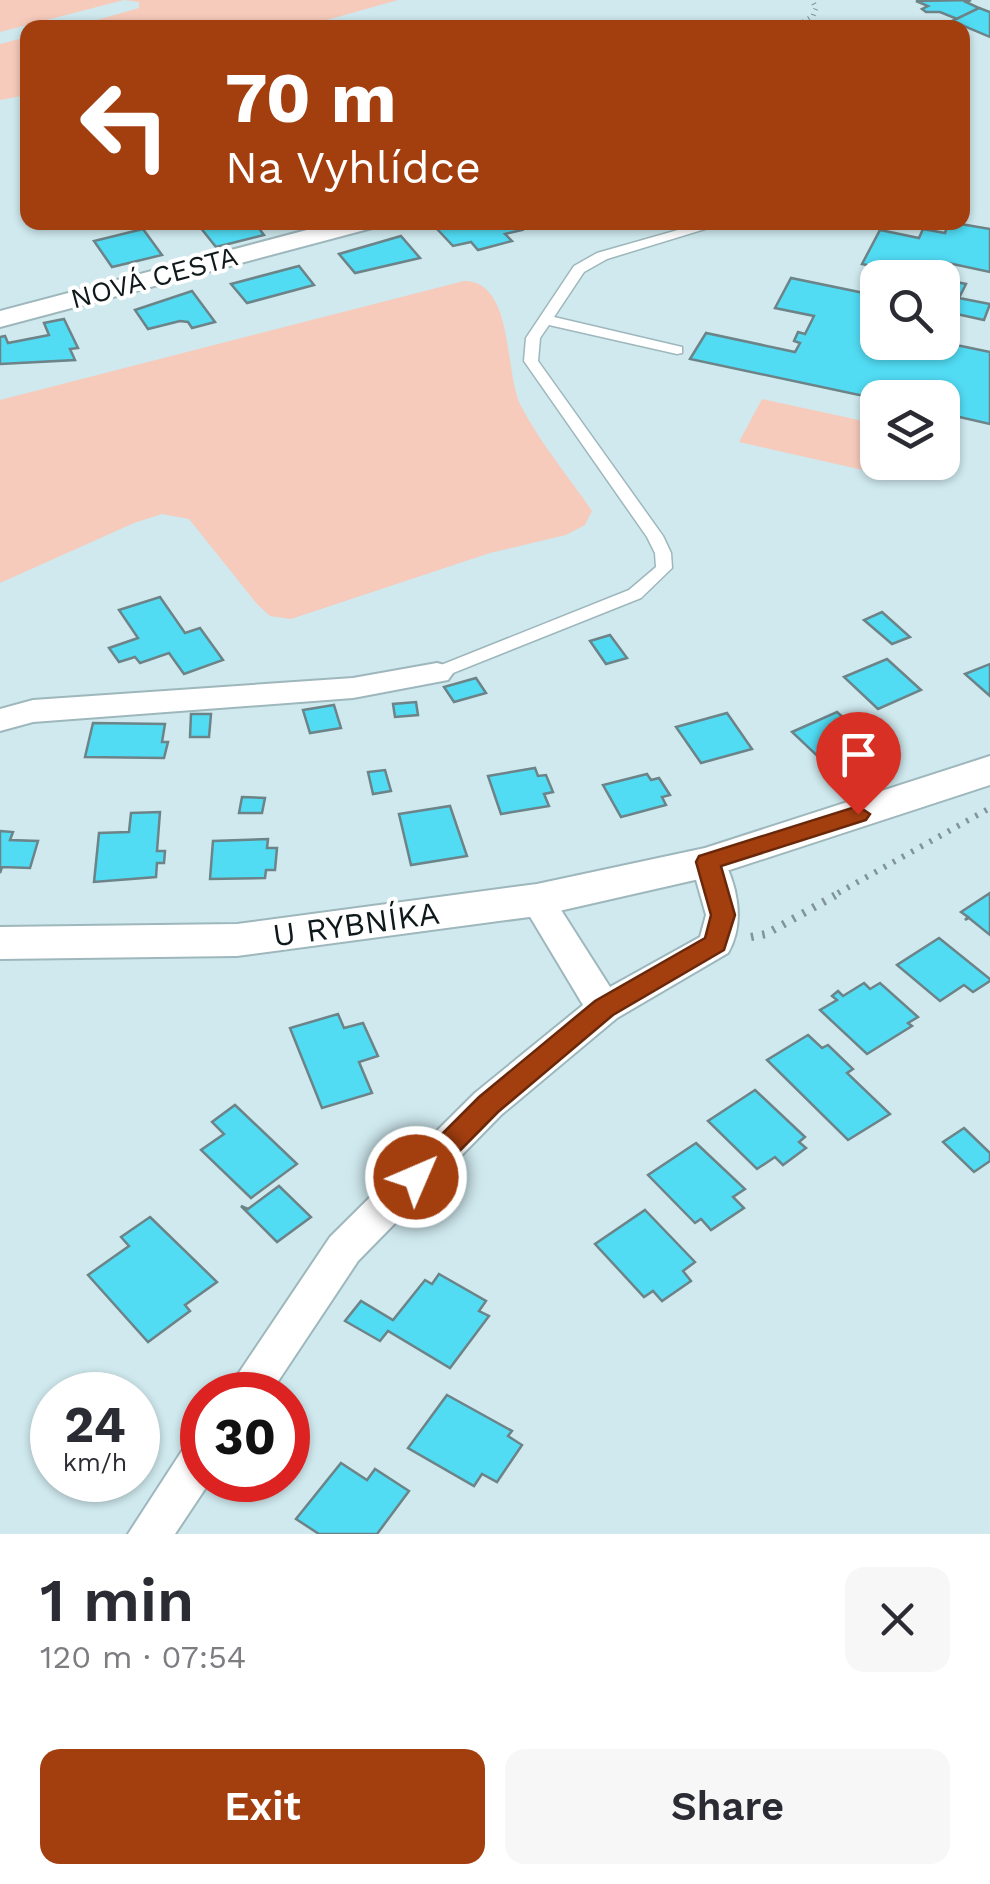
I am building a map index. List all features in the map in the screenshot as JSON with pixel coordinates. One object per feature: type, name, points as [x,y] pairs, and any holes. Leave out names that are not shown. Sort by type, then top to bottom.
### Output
[{"type":"street","name":"NOVÁ CESTA","points":[[0,319],[337,230]]},
{"type":"street","points":[[0,720],[34,711],[353,688],[437,673]]},
{"type":"street","name":"U RYBNÍKA","points":[[0,942],[237,940],[537,900],[708,862],[990,770]]},
{"type":"street","points":[[261,1372],[344,1249],[488,1104],[604,1008],[716,944],[723,915],[708,862]]},
{"type":"street","points":[[537,900],[604,1008]]},
{"type":"street","points":[[150,1534],[180,1490]]},
{"type":"lane","points":[[437,673],[634,594],[664,568],[663,553],[655,536],[532,360],[533,338],[579,269],[602,256],[694,230]]},
{"type":"lane","points":[[547,320],[677,350]]},
{"type":"path","points":[[716,944],[766,934],[990,808]]},
{"type":"shaded area","points":[[0,0],[124,0],[46,20],[20,20],[20,27],[0,32]]},
{"type":"shaded area","points":[[124,0],[398,0],[327,20],[97,20],[139,8],[139,2]]},
{"type":"shaded area","points":[[20,39],[20,96],[0,100],[0,44]]},
{"type":"shaded area","points":[[464,281],[480,285],[492,296],[500,312],[521,406],[592,511],[585,525],[566,535],[490,553],[291,619],[270,616],[257,604],[189,519],[162,514],[0,583],[0,400]]},
{"type":"shaded area","points":[[762,399],[860,420],[860,469],[739,442]]},
{"type":"building","points":[[971,0],[966,2],[979,8],[957,19],[940,12],[926,12],[922,9],[928,6],[916,1]]},
{"type":"building","points":[[979,8],[990,12],[990,37],[970,29],[970,20],[954,20]]},
{"type":"building","points":[[970,226],[990,229],[990,272],[960,266],[960,260],[864,260],[880,230],[919,238],[923,230],[945,233],[970,230]]},
{"type":"building","points":[[144,230],[162,255],[112,267],[94,241]]},
{"type":"building","points":[[202,230],[260,230],[264,235],[216,247]]},
{"type":"building","points":[[438,230],[522,230],[505,234],[512,241],[478,250],[471,242],[453,246]]},
{"type":"building","points":[[401,236],[420,258],[355,273],[339,254]]},
{"type":"building","points":[[299,266],[314,285],[247,303],[231,284]]},
{"type":"building","points":[[791,278],[860,292],[860,360],[960,360],[960,346],[990,352],[990,424],[960,417],[960,380],[860,380],[860,395],[690,359],[706,333],[795,352],[800,343],[794,341],[798,332],[805,334],[814,316],[775,308]]},
{"type":"building","points":[[192,291],[215,322],[192,328],[188,322],[180,321],[148,329],[135,310]]},
{"type":"building","points":[[960,298],[990,304],[984,320],[960,315]]},
{"type":"building","points":[[64,319],[78,348],[70,349],[75,360],[0,364],[0,337],[5,336],[8,343],[49,335],[44,323]]},
{"type":"building","points":[[160,597],[185,633],[200,628],[223,660],[184,674],[169,653],[140,663],[135,657],[119,662],[109,648],[138,638],[119,610]]},
{"type":"building","points":[[882,612],[910,637],[892,644],[864,620]]},
{"type":"building","points":[[610,635],[627,658],[606,664],[590,641]]},
{"type":"building","points":[[887,659],[921,690],[878,709],[844,677]]},
{"type":"building","points":[[990,664],[990,696],[965,674]]},
{"type":"building","points":[[476,678],[486,693],[454,702],[444,687]]},
{"type":"building","points":[[416,702],[418,715],[395,717],[393,704]]},
{"type":"building","points":[[334,705],[341,728],[310,733],[303,710]]},
{"type":"building","points":[[837,712],[881,752],[869,757],[861,749],[827,765],[792,732]]},
{"type":"building","points":[[727,713],[752,749],[701,763],[676,727]]},
{"type":"building","points":[[191,714],[211,714],[209,737],[190,737]]},
{"type":"building","points":[[93,723],[165,724],[162,742],[168,742],[164,758],[85,757]]},
{"type":"building","points":[[535,768],[538,776],[546,775],[553,792],[544,794],[549,806],[501,814],[488,776]]},
{"type":"building","points":[[385,770],[391,791],[373,794],[368,772]]},
{"type":"building","points":[[647,774],[651,780],[659,778],[670,795],[662,797],[666,805],[621,817],[603,785]]},
{"type":"building","points":[[242,797],[265,798],[262,813],[239,813]]},
{"type":"building","points":[[450,806],[467,856],[411,865],[399,814]]},
{"type":"building","points":[[160,812],[157,851],[165,851],[164,863],[157,863],[156,877],[94,882],[99,833],[129,832],[131,813]]},
{"type":"building","points":[[0,831],[13,832],[10,840],[38,841],[30,868],[2,867],[0,873]]},
{"type":"building","points":[[268,839],[267,848],[277,848],[275,870],[266,870],[265,878],[210,879],[213,841]]},
{"type":"building","points":[[990,893],[990,935],[969,918],[965,920],[968,917],[961,912]]},
{"type":"building","points":[[939,938],[990,981],[973,992],[964,985],[940,1001],[897,965]]},
{"type":"building","points":[[864,983],[870,989],[880,983],[918,1017],[908,1023],[912,1026],[867,1054],[820,1010],[837,1000],[832,996],[838,991],[843,996]]},
{"type":"building","points":[[338,1014],[344,1028],[363,1023],[378,1056],[359,1062],[372,1093],[322,1108],[290,1028]]},
{"type":"building","points":[[808,1035],[822,1048],[828,1045],[853,1069],[847,1073],[890,1114],[848,1140],[767,1060]]},
{"type":"building","points":[[755,1090],[805,1137],[799,1142],[806,1148],[783,1165],[775,1157],[757,1169],[708,1121]]},
{"type":"building","points":[[235,1105],[297,1164],[251,1198],[201,1150],[224,1134],[212,1122]]},
{"type":"building","points":[[964,1128],[990,1153],[990,1161],[974,1172],[943,1142]]},
{"type":"building","points":[[696,1143],[745,1189],[733,1197],[744,1208],[711,1230],[701,1219],[695,1223],[648,1175]]},
{"type":"building","points":[[279,1186],[311,1217],[277,1242],[241,1206],[248,1209]]},
{"type":"building","points":[[645,1210],[695,1262],[683,1271],[691,1281],[662,1301],[653,1291],[644,1297],[595,1244]]},
{"type":"building","points":[[150,1217],[217,1282],[185,1305],[190,1311],[148,1342],[88,1275],[129,1246],[121,1237]]},
{"type":"building","points":[[439,1274],[486,1301],[479,1311],[489,1316],[450,1368],[388,1331],[380,1341],[345,1321],[361,1301],[393,1320],[425,1280],[432,1284]]},
{"type":"building","points":[[447,1395],[512,1431],[508,1436],[522,1445],[497,1482],[482,1474],[474,1486],[408,1448]]},
{"type":"building","points":[[341,1463],[367,1480],[375,1469],[409,1491],[377,1534],[319,1534],[296,1519]]},
{"type":"route","points":[[416,1177],[488,1104],[604,1008],[716,944],[723,915],[708,862],[858,814]]}]
